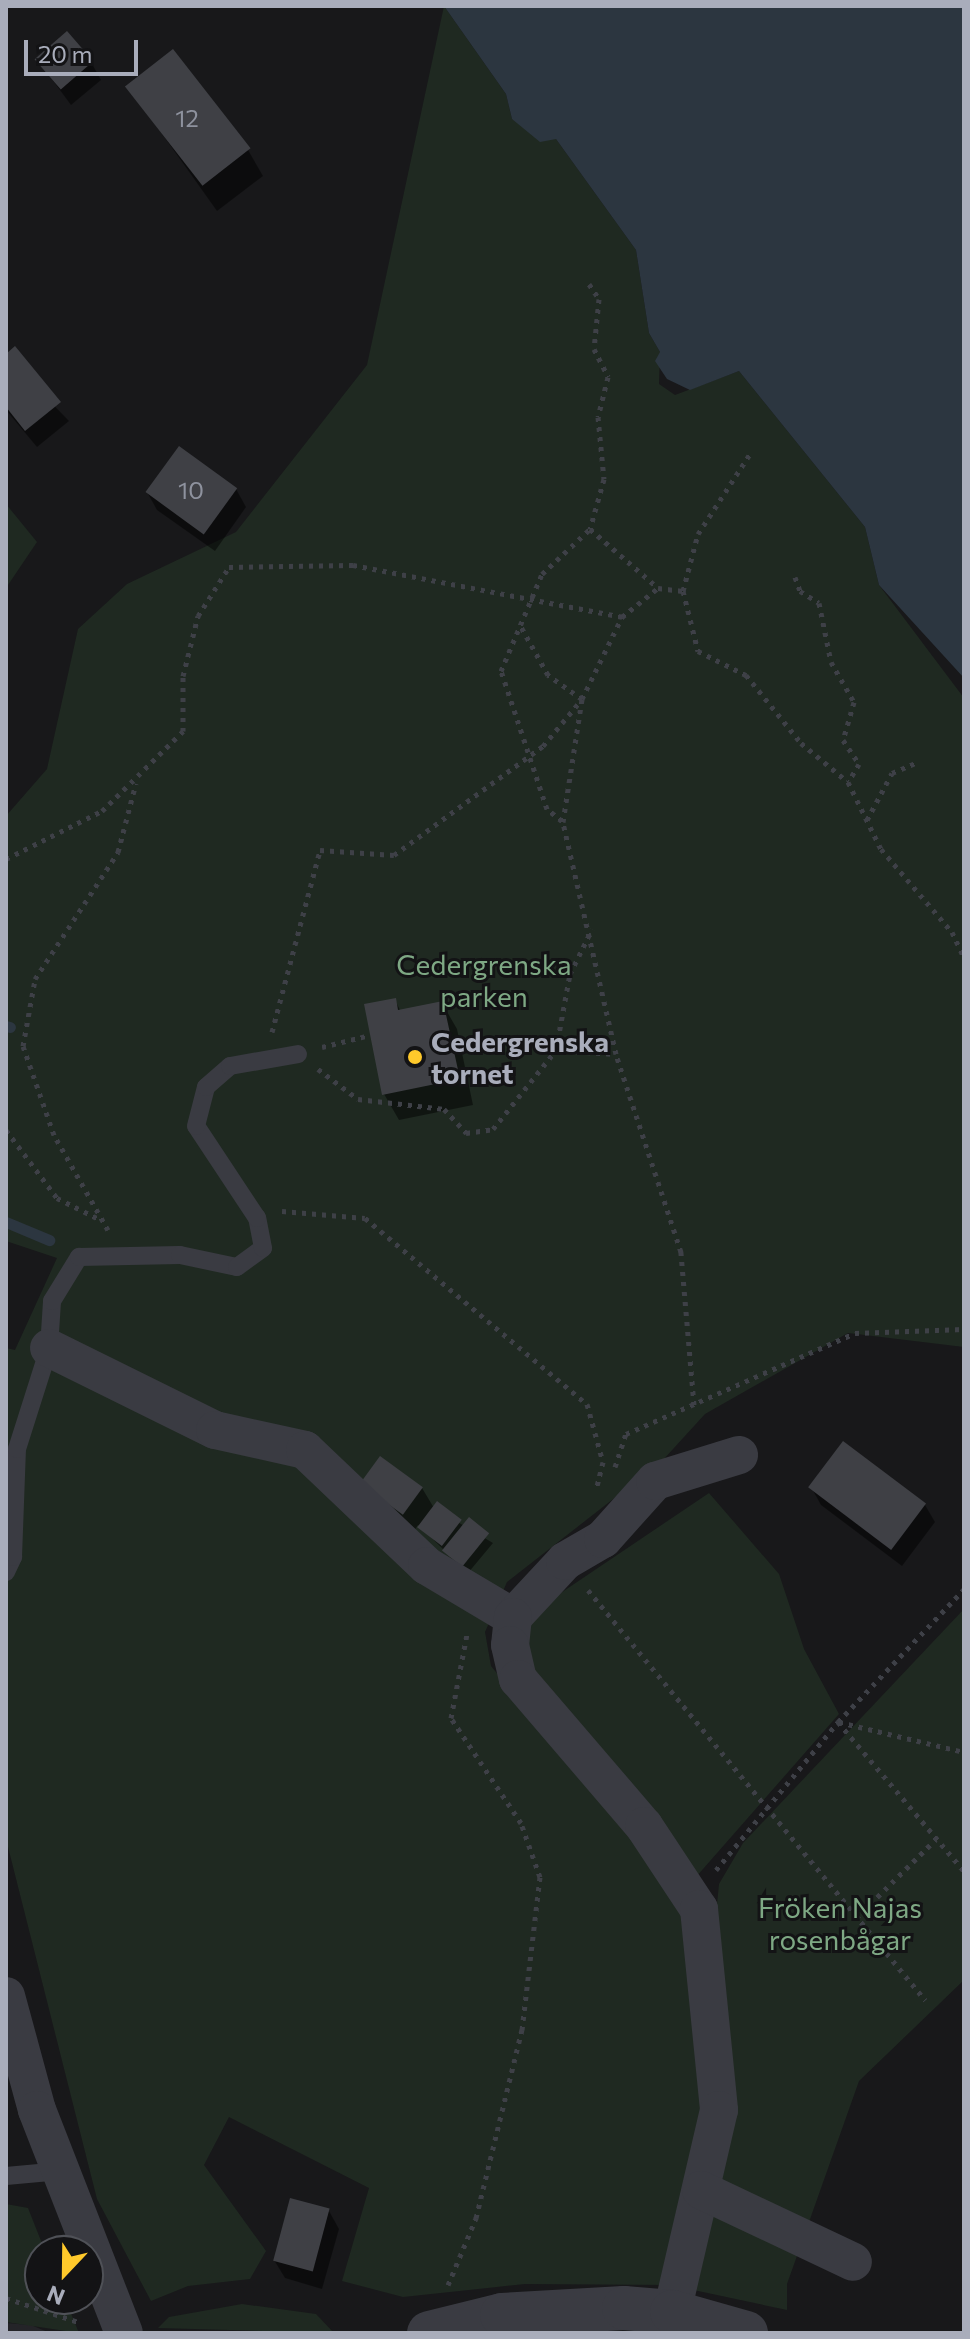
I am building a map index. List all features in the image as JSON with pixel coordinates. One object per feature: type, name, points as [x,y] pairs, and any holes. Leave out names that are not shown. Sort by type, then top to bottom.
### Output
[{"type":"street","points":[[49,1348],[215,1430],[305,1450],[473,1600],[513,1617]]},
{"type":"street","points":[[672,2312],[719,2110],[699,1909],[644,1826],[518,1679],[510,1645],[513,1617],[565,1561],[603,1539],[655,1481],[739,1455]]},
{"type":"street","points":[[6,1996],[110,2330]]},
{"type":"street","points":[[701,2190],[853,2262]]},
{"type":"street","points":[[434,2331],[502,2315],[672,2312],[746,2333]]},
{"type":"lane","points":[[6,1572],[13,1557],[17,1449],[49,1348],[52,1301],[79,1257],[121,1253],[237,1267],[263,1248],[251,1208],[196,1126],[206,1087],[230,1066],[298,1054]]},
{"type":"lane","points":[[6,2176],[61,2171]]},
{"type":"path","points":[[563,822],[547,809],[501,671],[542,574],[590,529],[604,479],[598,417],[608,377],[594,349],[599,299],[589,284]]},
{"type":"path","points":[[752,451],[698,534],[683,591],[698,651],[746,675],[801,743],[848,782],[881,849],[952,932],[964,958]]},
{"type":"path","points":[[590,529],[658,588],[683,591]]},
{"type":"path","points":[[6,859],[102,811],[136,782],[183,731],[183,676],[198,616],[229,567],[353,565],[622,617]]},
{"type":"path","points":[[795,577],[800,591],[819,603],[831,662],[854,702],[843,740],[859,764],[848,782]]},
{"type":"path","points":[[265,1060],[320,850],[394,855],[528,757],[582,699],[622,617],[658,588]]},
{"type":"path","points":[[520,625],[548,675],[582,699]]},
{"type":"path","points":[[582,699],[563,822],[592,929],[616,1054],[681,1252],[694,1405],[855,1333],[964,1329]]},
{"type":"path","points":[[867,821],[892,773],[918,762]]},
{"type":"path","points":[[121,1253],[54,1135],[23,1046],[35,979],[118,852],[136,782]]},
{"type":"path","points":[[298,1054],[358,1099],[444,1109],[466,1133],[493,1129],[556,1050],[570,974],[592,929]]},
{"type":"path","points":[[336,1043],[370,1035]]},
{"type":"path","points":[[556,1050],[616,1054]]},
{"type":"path","points":[[6,1130],[57,1198],[103,1220]]},
{"type":"path","points":[[251,1208],[365,1218],[587,1404],[603,1462],[596,1492]]},
{"type":"path","points":[[565,1561],[763,1807],[925,2000]]},
{"type":"path","points":[[699,1909],[707,1882],[763,1807],[838,1722],[964,1589]]},
{"type":"path","points":[[434,2331],[476,2218],[539,1938],[540,1877],[521,1823],[451,1718],[473,1600]]},
{"type":"path","points":[[838,1722],[964,1752]]},
{"type":"path","points":[[838,1722],[964,1871]]},
{"type":"path","points":[[856,1918],[936,1839]]},
{"type":"path","points":[[6,2298],[110,2330]]},
{"type":"shaded area","points":[[444,6],[964,6],[964,678],[879,585],[865,527],[739,371],[690,390],[667,379],[655,361],[660,352],[649,333],[636,250],[556,139],[540,142],[512,119],[506,94]]},
{"type":"shaded area","points":[[6,2323],[31,2325],[50,2333],[6,2333]]},
{"type":"green space","name":"Cedergrenska parken","points":[[444,6],[506,94],[512,119],[556,139],[636,250],[649,333],[660,352],[659,384],[675,395],[739,371],[865,527],[879,585],[964,698],[964,1347],[848,1333],[705,1414],[663,1460],[507,1582],[485,1632],[491,1666],[664,1877],[687,1925],[729,2105],[713,1946],[719,1884],[743,1843],[964,1609],[964,1980],[859,2081],[787,2284],[787,2310],[670,2285],[525,2284],[403,2297],[342,2281],[369,2188],[229,2117],[204,2165],[266,2251],[250,2279],[188,2286],[151,2301],[97,2199],[6,1839],[6,1348],[15,1350],[57,1258],[6,1241],[6,816],[47,769],[78,629],[127,584],[236,532],[367,365]]},
{"type":"green space","points":[[6,504],[37,542],[6,588]]},
{"type":"green space","points":[[709,1493],[779,1574],[804,1649],[839,1714],[696,1877],[534,1680],[526,1635],[537,1609]]},
{"type":"green space","points":[[6,2204],[28,2208],[39,2235],[24,2235],[24,2315],[72,2315],[79,2333],[6,2322]]},
{"type":"green space","points":[[242,2304],[316,2314],[334,2333],[158,2328],[169,2317]]},
{"type":"building","points":[[67,31],[93,61],[61,89],[35,59]]},
{"type":"building","points":[[173,49],[251,148],[203,186],[125,87]]},
{"type":"building","points":[[15,346],[61,402],[25,431],[6,407],[6,354]]},
{"type":"building","points":[[179,446],[237,488],[204,534],[145,492]]},
{"type":"building","name":"Cedergrenska tornet","points":[[396,998],[398,1010],[443,1001],[460,1079],[382,1095],[364,1004]]},
{"type":"building","points":[[843,1441],[926,1504],[891,1550],[808,1487]]},
{"type":"building","points":[[380,1456],[423,1487],[403,1515],[360,1484]]},
{"type":"building","points":[[437,1501],[462,1520],[442,1546],[417,1527]]},
{"type":"building","points":[[469,1517],[489,1533],[462,1567],[442,1550]]},
{"type":"building","points":[[290,2198],[330,2209],[313,2271],[273,2261]]},
{"type":"waterway","points":[[6,1026],[10,1027]]},
{"type":"waterway","points":[[6,1222],[49,1240]]},
{"type":"place","name":"Cedergrenska tornet","points":[[415,1057]]},
{"type":"park label","name":"Fröken Najas rosenbågar","points":[[840,1923]]}]
